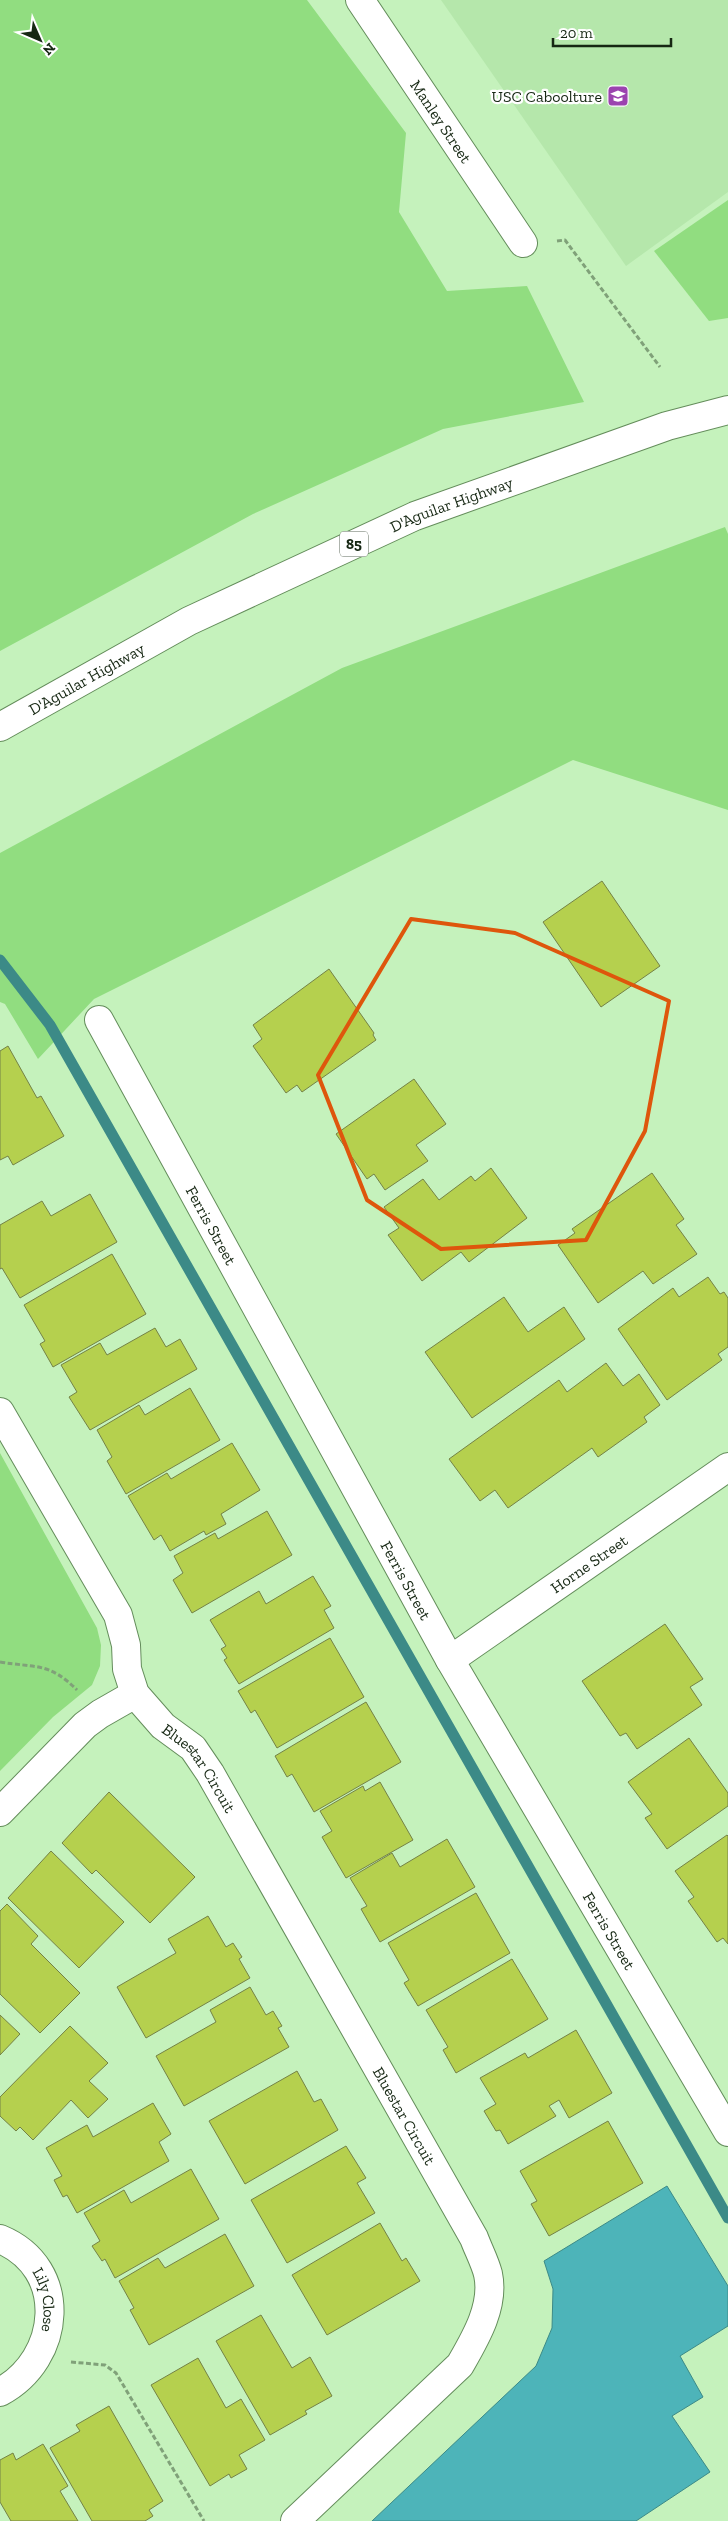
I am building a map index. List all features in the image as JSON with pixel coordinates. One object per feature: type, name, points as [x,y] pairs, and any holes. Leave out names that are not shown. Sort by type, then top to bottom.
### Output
[{"type":"main road","name":"Manley Street","points":[[360,0],[523,243]]},
{"type":"main road","name":"D'Aguilar Highway","points":[[0,727],[189,621],[415,516],[667,426],[728,410]]},
{"type":"main road","name":"Ferris Street","points":[[99,1020],[450,1660],[728,2132]]},
{"type":"main road","name":"Bluestar Circuit","points":[[0,1412],[118,1615],[126,1644],[127,1669],[135,1694],[163,1726],[192,1748],[210,1773],[474,2238],[488,2275],[487,2305],[477,2336],[460,2365],[295,2521]]},
{"type":"main road","name":"Horne Street","points":[[450,1660],[728,1467]]},
{"type":"main road","points":[[0,1812],[85,1725],[135,1694]]},
{"type":"main road","name":"Lily Close","points":[[0,2239],[25,2254],[42,2274],[49,2300],[50,2326],[40,2352],[23,2376],[0,2392]]},
{"type":"path","points":[[523,243],[565,240],[660,367]]},
{"type":"path","points":[[0,1662],[39,1666],[60,1674],[100,1714]]},
{"type":"path","points":[[40,2352],[64,2361],[105,2365],[116,2373],[204,2521]]},
{"type":"highlighted area","points":[[411,919],[515,933],[669,1001],[645,1131],[586,1240],[441,1249],[367,1200],[318,1075]]},
{"type":"shaded area","points":[[0,0],[307,0],[406,133],[399,212],[447,291],[527,286],[584,402],[443,429],[253,514],[0,651]]},
{"type":"shaded area","name":"USC Caboolture","points":[[441,0],[728,0],[728,192],[626,266]]},
{"type":"shaded area","points":[[728,200],[728,318],[709,321],[654,251]]},
{"type":"shaded area","points":[[725,527],[728,534],[728,810],[573,760],[94,999],[38,1059],[5,1004],[0,1002],[0,853],[342,668]]},
{"type":"shaded area","points":[[0,1453],[97,1628],[101,1645],[100,1666],[92,1685],[53,1717],[0,1771]]},
{"type":"water","points":[[667,2186],[728,2286],[728,2326],[680,2356],[703,2397],[672,2416],[710,2472],[636,2521],[372,2521],[536,2366],[552,2328],[553,2289],[544,2261]]},
{"type":"building","points":[[602,881],[660,966],[601,1007],[543,922]]},
{"type":"building","points":[[329,969],[374,1033],[373,1035],[376,1040],[302,1092],[297,1085],[286,1093],[253,1046],[262,1039],[253,1025]]},
{"type":"building","points":[[8,1046],[37,1098],[41,1096],[64,1136],[13,1165],[8,1156],[0,1160],[0,1051]]},
{"type":"building","points":[[414,1079],[446,1124],[416,1145],[428,1161],[385,1190],[374,1174],[367,1179],[336,1134]]},
{"type":"building","points":[[491,1168],[527,1218],[469,1262],[461,1252],[422,1281],[388,1235],[399,1228],[384,1207],[423,1179],[439,1200],[471,1176],[475,1181]]},
{"type":"building","points":[[652,1173],[684,1219],[676,1225],[697,1254],[653,1284],[643,1271],[598,1303],[558,1245],[575,1233],[572,1229]]},
{"type":"building","points":[[90,1194],[117,1242],[20,1298],[2,1268],[0,1269],[0,1225],[42,1201],[51,1216]]},
{"type":"building","points":[[112,1254],[146,1314],[53,1367],[40,1344],[45,1341],[24,1305]]},
{"type":"building","points":[[708,1277],[720,1294],[724,1292],[728,1298],[728,1347],[718,1354],[722,1360],[667,1400],[618,1329],[673,1288],[679,1297]]},
{"type":"building","points":[[504,1297],[528,1332],[564,1307],[585,1339],[472,1418],[425,1352]]},
{"type":"building","points":[[155,1328],[166,1347],[180,1339],[197,1369],[90,1430],[69,1397],[77,1392],[61,1365],[100,1343],[107,1355]]},
{"type":"building","points":[[606,1363],[623,1386],[639,1374],[660,1405],[644,1417],[647,1422],[598,1457],[592,1448],[508,1508],[495,1490],[480,1501],[449,1459],[559,1380],[567,1392]]},
{"type":"building","points":[[190,1388],[220,1440],[126,1494],[107,1461],[112,1457],[97,1430],[139,1405],[145,1415]]},
{"type":"building","points":[[232,1443],[260,1490],[221,1514],[226,1524],[206,1535],[204,1531],[170,1551],[161,1535],[154,1540],[128,1496],[167,1473],[171,1479]]},
{"type":"building","points":[[267,1511],[292,1555],[192,1613],[173,1580],[183,1573],[174,1556],[215,1533],[218,1539]]},
{"type":"building","points":[[313,1576],[331,1606],[324,1610],[334,1628],[239,1684],[224,1660],[227,1658],[221,1649],[226,1646],[210,1620],[259,1591],[266,1604]]},
{"type":"building","points":[[665,1624],[703,1679],[690,1687],[702,1705],[637,1749],[626,1733],[620,1736],[582,1681]]},
{"type":"building","points":[[330,1638],[364,1697],[277,1748],[255,1710],[251,1713],[238,1691]]},
{"type":"building","points":[[366,1702],[401,1762],[314,1812],[292,1774],[287,1777],[275,1756]]},
{"type":"building","points":[[689,1738],[728,1793],[728,1806],[667,1849],[645,1818],[652,1814],[628,1782]]},
{"type":"building","points":[[380,1782],[413,1840],[346,1878],[322,1837],[332,1831],[320,1811],[363,1786],[365,1791]]},
{"type":"building","points":[[109,1792],[195,1877],[150,1923],[96,1870],[92,1874],[62,1843]]},
{"type":"building","points":[[727,1835],[728,1944],[723,1938],[717,1942],[688,1901],[694,1897],[675,1871]]},
{"type":"building","points":[[447,1839],[475,1887],[380,1942],[361,1909],[367,1906],[350,1878],[392,1853],[400,1867]]},
{"type":"building","points":[[51,1851],[124,1922],[79,1968],[8,1898]]},
{"type":"building","points":[[476,1893],[510,1953],[418,2006],[404,1983],[409,1980],[388,1943]]},
{"type":"building","points":[[7,1904],[38,1936],[31,1944],[80,1993],[40,2033],[0,1994],[0,1911]]},
{"type":"building","points":[[208,1916],[226,1947],[233,1943],[242,1957],[239,1959],[250,1978],[146,2038],[117,1987],[176,1953],[168,1939]]},
{"type":"building","points":[[512,1959],[548,2019],[456,2073],[443,2050],[448,2047],[426,2010]]},
{"type":"building","points":[[250,1987],[266,2015],[273,2011],[282,2026],[278,2028],[289,2047],[184,2106],[156,2056],[216,2022],[210,2010]]},
{"type":"building","points":[[0,2015],[20,2034],[0,2055]]},
{"type":"building","points":[[70,2026],[108,2063],[89,2081],[108,2099],[88,2118],[71,2100],[33,2140],[20,2127],[16,2131],[0,2116],[0,2097]]},
{"type":"building","points":[[576,2030],[612,2093],[569,2118],[559,2100],[549,2106],[556,2116],[508,2144],[500,2130],[496,2131],[484,2111],[496,2104],[480,2078],[525,2053],[528,2058]]},
{"type":"building","points":[[297,2071],[314,2102],[321,2099],[338,2130],[245,2184],[209,2121]]},
{"type":"building","points":[[153,2103],[171,2134],[159,2142],[169,2161],[77,2213],[67,2195],[63,2197],[54,2180],[62,2176],[46,2148],[87,2125],[93,2137]]},
{"type":"building","points":[[608,2121],[643,2183],[549,2236],[531,2204],[537,2201],[520,2171]]},
{"type":"building","points":[[346,2146],[366,2178],[357,2183],[375,2213],[287,2263],[251,2200]]},
{"type":"building","points":[[191,2169],[219,2219],[115,2278],[105,2259],[102,2261],[92,2246],[100,2241],[84,2213],[124,2190],[131,2203]]},
{"type":"building","points":[[380,2223],[402,2261],[406,2258],[420,2281],[327,2335],[292,2275]]},
{"type":"building","points":[[225,2234],[254,2286],[149,2345],[130,2310],[134,2308],[119,2281],[158,2258],[165,2268]]},
{"type":"building","points":[[261,2315],[292,2368],[310,2357],[332,2396],[305,2411],[307,2414],[270,2435],[216,2341]]},
{"type":"building","points":[[198,2358],[226,2408],[241,2399],[265,2440],[239,2455],[247,2469],[231,2478],[229,2474],[210,2486],[151,2385]]},
{"type":"building","points":[[109,2406],[163,2501],[149,2510],[153,2516],[145,2521],[92,2521],[50,2448],[80,2431],[76,2425]]},
{"type":"building","points":[[43,2444],[68,2486],[60,2491],[78,2521],[11,2521],[0,2502],[0,2460],[13,2453],[16,2460]]},
{"type":"waterway","points":[[0,960],[50,1025],[728,2218]]},
{"type":"place","name":"USC Caboolture","points":[[618,96]]}]
